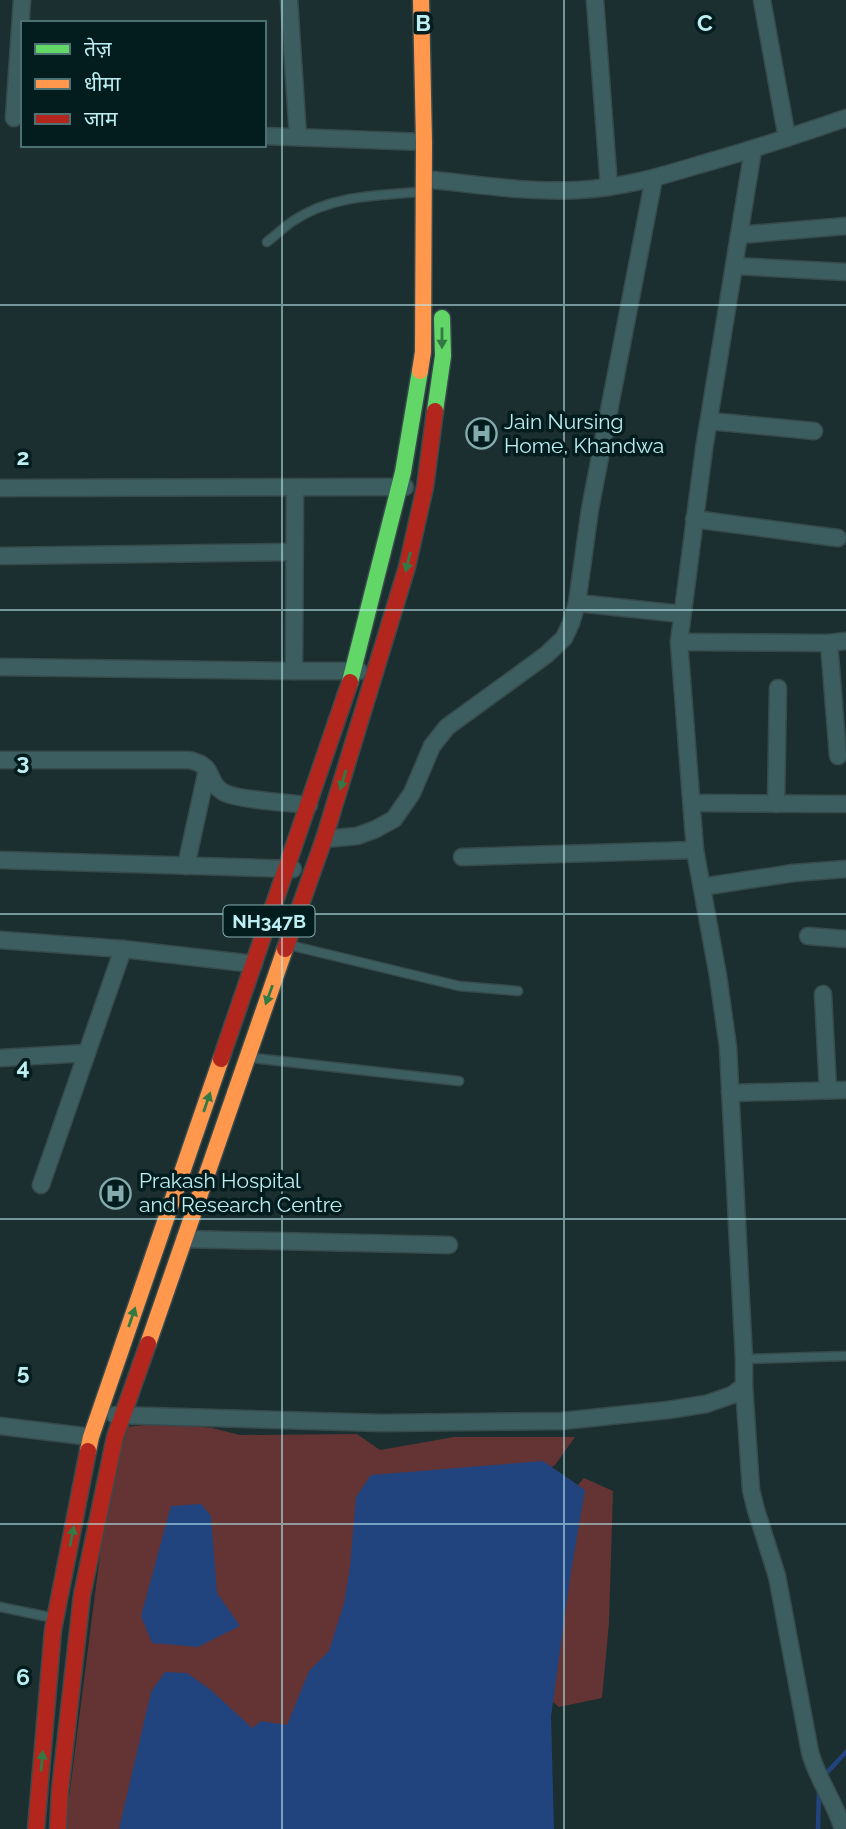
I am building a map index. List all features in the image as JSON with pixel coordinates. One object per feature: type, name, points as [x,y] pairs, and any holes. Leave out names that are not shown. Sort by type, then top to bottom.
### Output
[{"type":"highway","name":"NH347B","points":[[36,1829],[56,1618],[91,1437],[354,671],[399,488],[423,352],[424,142],[421,0]]},
{"type":"highway","name":"NH347B","points":[[58,1829],[82,1595],[112,1450],[324,839],[407,567],[425,487],[443,356],[442,302]]},
{"type":"highway","points":[[420,372],[440,373]]},
{"type":"street","points":[[12,117],[22,0]]},
{"type":"street","points":[[289,0],[298,137]]},
{"type":"street","points":[[595,0],[609,187]]},
{"type":"street","points":[[762,0],[787,138]]},
{"type":"street","points":[[424,185],[442,181],[541,191],[609,187],[654,178],[846,118]]},
{"type":"street","points":[[266,136],[424,142]]},
{"type":"street","points":[[753,149],[694,519],[679,642],[695,850],[728,1047],[751,1490],[777,1576],[814,1767],[840,1821]]},
{"type":"street","points":[[324,839],[357,836],[394,819],[412,793],[432,746],[447,727],[546,655],[564,638],[576,603],[590,509],[654,178]]},
{"type":"street","points":[[739,235],[846,226]]},
{"type":"street","points":[[734,266],[846,272]]},
{"type":"street","points":[[709,421],[814,431]]},
{"type":"street","points":[[0,488],[425,487]]},
{"type":"street","points":[[294,671],[295,488]]},
{"type":"street","points":[[694,519],[838,538]]},
{"type":"street","points":[[0,556],[294,552]]},
{"type":"street","points":[[576,603],[682,614]]},
{"type":"street","points":[[679,642],[838,642],[838,755]]},
{"type":"street","points":[[0,667],[375,671]]},
{"type":"street","points":[[776,804],[778,688]]},
{"type":"street","points":[[0,760],[189,760],[201,763],[223,793],[236,797],[309,805]]},
{"type":"street","points":[[186,866],[207,770]]},
{"type":"street","points":[[692,803],[846,804]]},
{"type":"street","points":[[462,858],[695,850]]},
{"type":"street","points":[[0,860],[313,869]]},
{"type":"street","points":[[702,887],[793,873],[846,869]]},
{"type":"street","points":[[808,936],[846,939]]},
{"type":"street","points":[[0,940],[123,949],[254,964]]},
{"type":"street","points":[[41,1185],[123,949]]},
{"type":"street","points":[[823,994],[828,1090]]},
{"type":"street","points":[[0,1058],[87,1053]]},
{"type":"street","points":[[730,1093],[846,1090]]},
{"type":"street","points":[[184,1239],[449,1245]]},
{"type":"street","points":[[99,1414],[382,1423],[562,1421],[706,1404],[732,1395],[744,1386]]},
{"type":"street","points":[[0,1426],[91,1437]]},
{"type":"lane","points":[[267,242],[293,221],[321,206],[424,185]]},
{"type":"lane","points":[[263,939],[459,986],[518,991]]},
{"type":"lane","points":[[223,1054],[459,1081]]},
{"type":"lane","points":[[744,1359],[846,1356]]},
{"type":"lane","points":[[0,1607],[79,1624]]},
{"type":"shaded area","points":[[163,1423],[212,1428],[240,1435],[357,1434],[380,1450],[454,1437],[575,1437],[555,1465],[537,1477],[382,1551],[297,1733],[127,1829],[65,1829],[112,1461],[126,1427]]},
{"type":"shaded area","points":[[584,1478],[613,1491],[609,1623],[602,1698],[559,1707],[542,1693],[555,1510]]},
{"type":"water","points":[[543,1461],[585,1490],[551,1717],[554,1829],[119,1829],[151,1692],[165,1672],[187,1673],[211,1690],[252,1728],[261,1721],[287,1725],[309,1671],[329,1651],[344,1603],[356,1497],[371,1475]]},
{"type":"water","points":[[201,1504],[211,1516],[217,1593],[240,1626],[198,1647],[152,1643],[141,1616],[171,1506]]},
{"type":"waterway","points":[[823,1777],[846,1752]]},
{"type":"waterway","points":[[818,1829],[819,1788]]},
{"type":"traffic: fast","points":[[435,411],[443,356],[442,318]]},
{"type":"traffic: fast","points":[[350,682],[403,472],[420,371]]},
{"type":"traffic: slow","points":[[420,371],[423,352],[424,142],[421,0]]},
{"type":"traffic: slow","points":[[148,1344],[285,949]]},
{"type":"traffic: slow","points":[[88,1451],[221,1059]]},
{"type":"traffic: jam","points":[[285,949],[324,839],[407,567],[425,487],[435,411]]},
{"type":"traffic: jam","points":[[221,1059],[350,682]]},
{"type":"traffic: jam","points":[[58,1829],[82,1595],[115,1437],[148,1344]]},
{"type":"traffic: jam","points":[[36,1829],[53,1630],[88,1451]]},
{"type":"place","name":"Jain Nursing Home, Khandwa","points":[[481,434]]},
{"type":"place","name":"Prakash Hospital and Research Centre","points":[[116,1193]]}]
